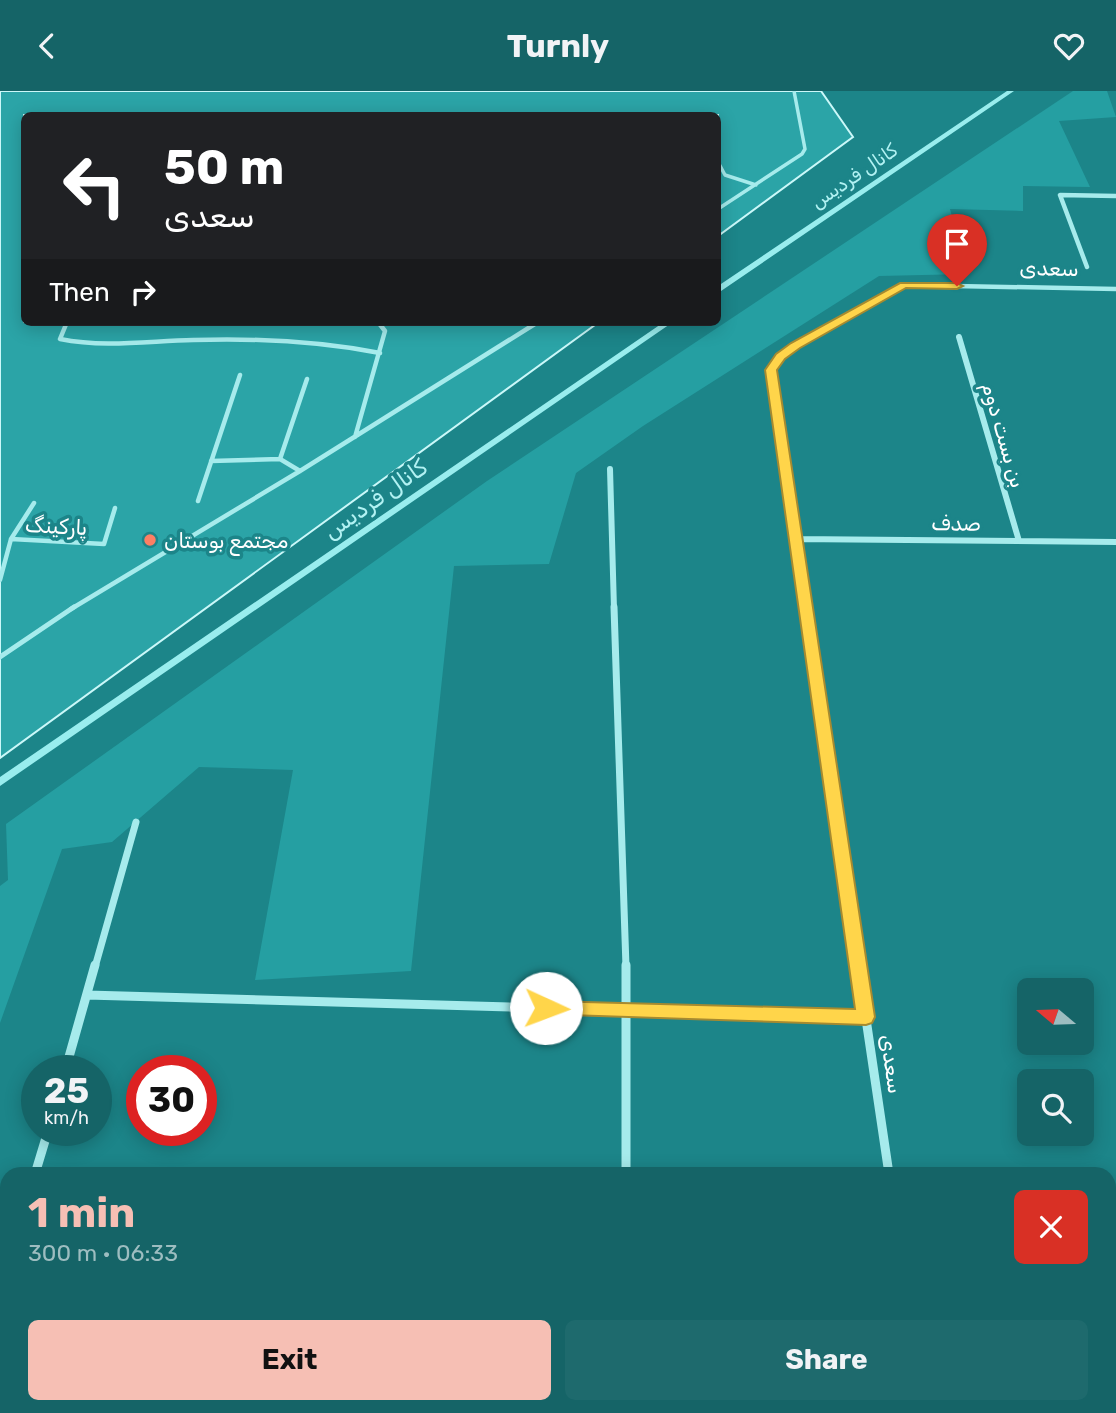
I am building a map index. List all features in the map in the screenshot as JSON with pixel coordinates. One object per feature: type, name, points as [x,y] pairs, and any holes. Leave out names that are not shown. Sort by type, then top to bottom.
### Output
[{"type":"street","points":[[1087,267],[1060,195],[1116,196]]},
{"type":"street","name":"سعدی","points":[[887,1167],[771,370],[780,357],[904,285],[1116,289]]},
{"type":"street","name":"بن بست دوم","points":[[959,337],[1019,541]]},
{"type":"street","points":[[610,469],[627,1011],[626,1167]]},
{"type":"street","name":"صدف","points":[[796,539],[1116,543]]},
{"type":"street","points":[[70,1055],[136,822]]},
{"type":"street","points":[[87,995],[866,1017]]},
{"type":"street","points":[[38,1167],[44,1146]]},
{"type":"lane","points":[[721,207],[796,159],[805,149],[794,91]]},
{"type":"lane","points":[[721,168],[725,175],[756,185]]},
{"type":"lane","points":[[65,326],[60,339],[86,345],[194,340],[338,344],[380,353]]},
{"type":"lane","points":[[355,437],[380,353],[385,331],[381,326]]},
{"type":"lane","points":[[0,657],[53,620],[300,471],[532,326]]},
{"type":"lane","points":[[198,501],[240,375]]},
{"type":"lane","points":[[280,459],[307,379]]},
{"type":"lane","points":[[211,461],[280,459],[300,471]]},
{"type":"lane","name":"پارکینگ","points":[[0,580],[11,539],[34,503]]},
{"type":"lane","name":"پارکینگ","points":[[11,539],[104,544],[115,507]]},
{"type":"shaded area","points":[[1073,91],[1107,91],[1116,117],[1059,121],[1090,187],[1023,186],[1023,211],[950,209],[967,274],[879,276],[643,426],[576,473],[549,564],[454,566],[411,971],[255,980],[293,770],[199,767],[112,842],[62,849],[0,1023],[0,886],[8,880],[6,824],[487,481]]},
{"type":"building","name":"مجتمع بوستان","points":[[0,91],[821,91],[853,137],[721,234],[721,112],[21,112],[21,326],[594,326],[0,758]]},
{"type":"waterway","name":"کانال فردیس","points":[[721,287],[1011,91]]},
{"type":"waterway","name":"کانال فردیس","points":[[0,782],[663,326]]},
{"type":"place","name":"مجتمع بوستان","points":[[150,540]]},
{"type":"route","points":[[546,1008],[866,1017],[771,370],[780,357],[795,346],[904,285],[957,286]]}]
